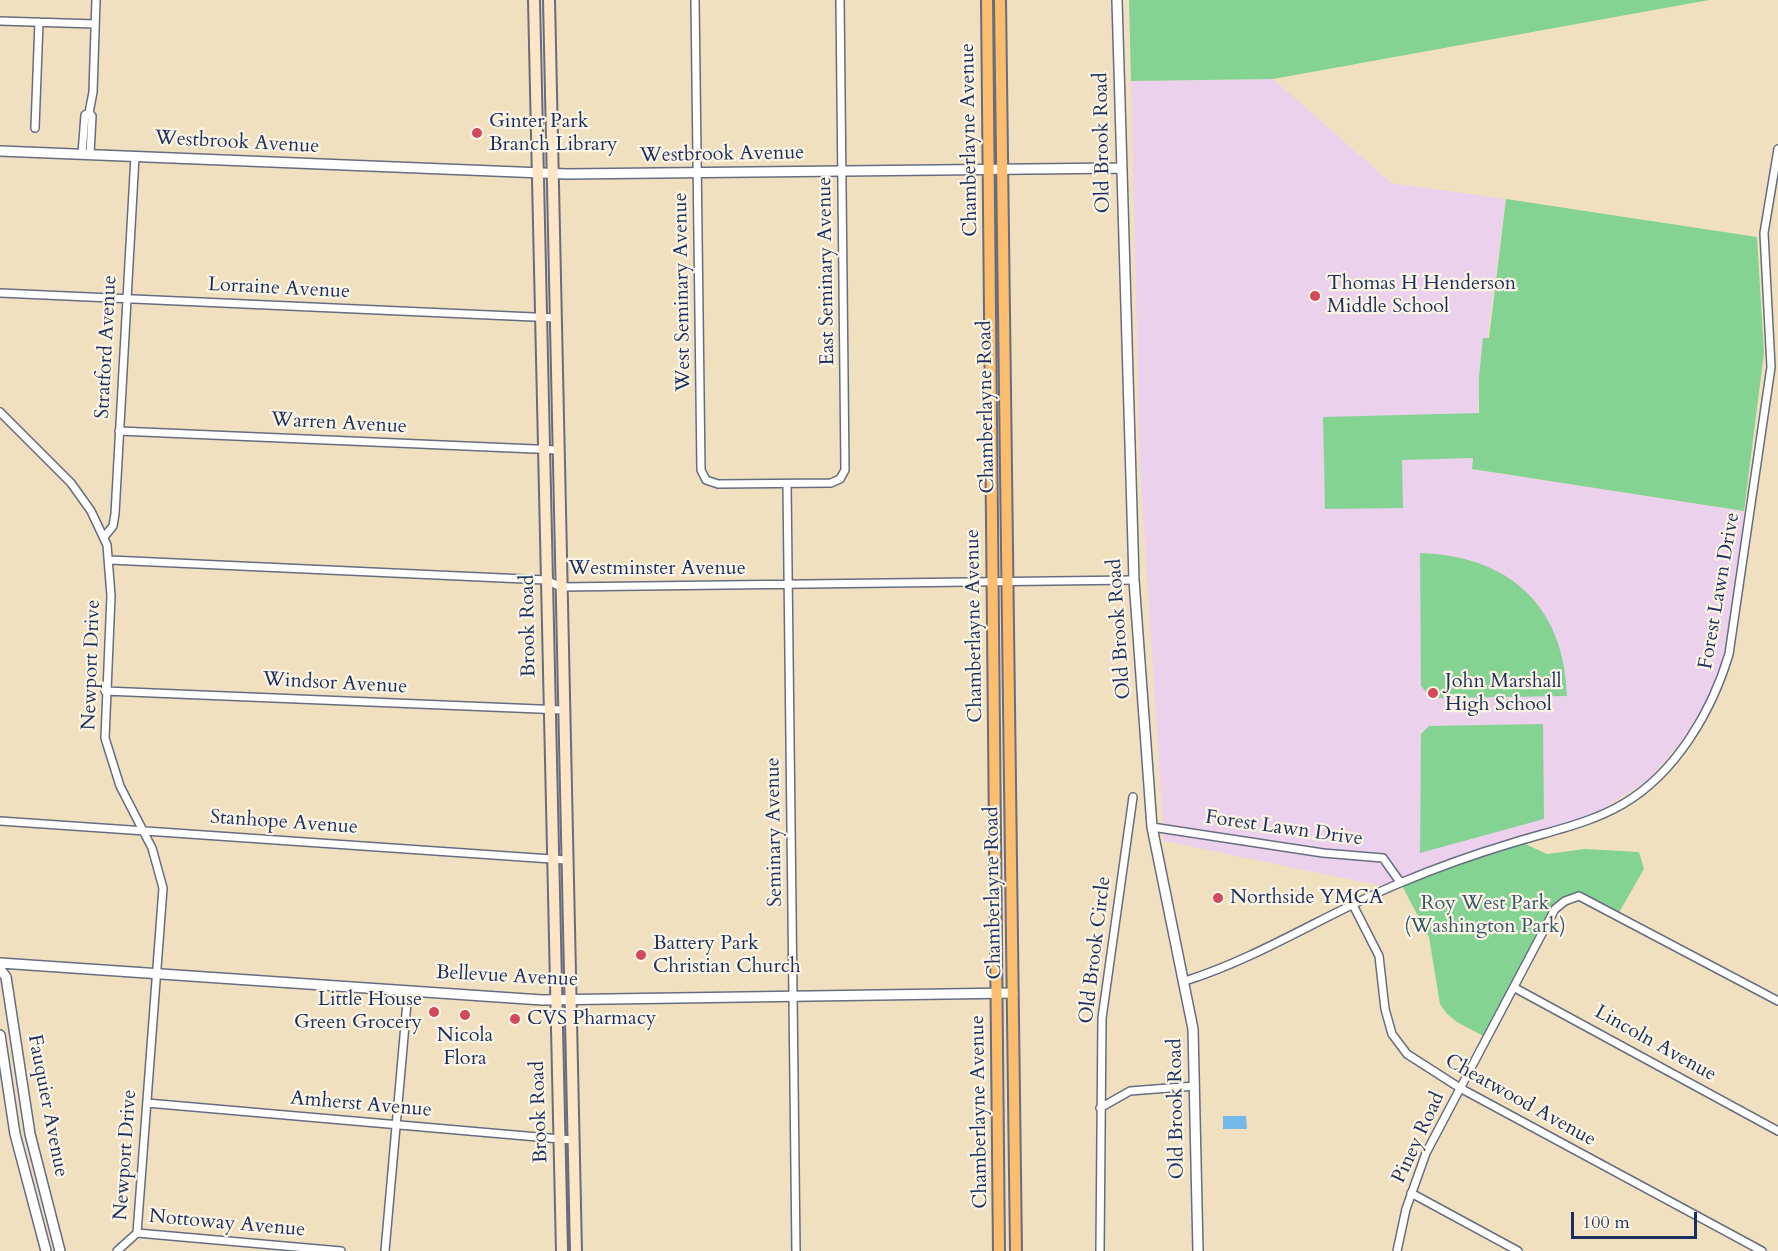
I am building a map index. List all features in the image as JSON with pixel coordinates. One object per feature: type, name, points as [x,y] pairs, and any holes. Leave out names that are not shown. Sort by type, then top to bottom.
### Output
[{"type":"main road","name":"Brook Road","points":[[534,0],[562,1251]]},
{"type":"main road","name":"Brook Road","points":[[549,0],[576,1251]]},
{"type":"main road","name":"Chamberlayne Avenue","points":[[987,0],[999,1251]]},
{"type":"main road","name":"Chamberlayne Road","points":[[1000,0],[1013,993]]},
{"type":"main road","name":"Chamberlayne Avenue","points":[[1013,993],[1017,1251]]},
{"type":"street","points":[[86,154],[85,115],[89,113],[93,92],[96,0]]},
{"type":"street","name":"West Seminary Avenue","points":[[695,0],[703,475],[710,483],[717,484],[787,484]]},
{"type":"street","name":"East Seminary Avenue","points":[[787,484],[831,483],[840,479],[845,470],[840,0]]},
{"type":"street","name":"Old Brook Road","points":[[1117,0],[1134,580],[1152,828],[1193,1029],[1198,1251]]},
{"type":"street","points":[[0,21],[95,24]]},
{"type":"street","points":[[35,128],[39,22]]},
{"type":"street","name":"Forest Lawn Drive","points":[[1185,981],[1249,957],[1400,882],[1510,843],[1587,822],[1624,804],[1645,789],[1676,758],[1720,685],[1729,654],[1771,367],[1764,233],[1778,149]]},
{"type":"street","name":"Westbrook Avenue","points":[[0,151],[537,174],[1121,168]]},
{"type":"street","name":"Stratford Avenue","points":[[104,537],[114,520],[135,156]]},
{"type":"street","name":"Lorraine Avenue","points":[[0,293],[556,318]]},
{"type":"street","name":"Newport Drive","points":[[0,412],[71,483],[91,511],[104,537],[110,560],[111,596],[105,691],[106,744],[120,786],[144,830],[162,880],[137,1233]]},
{"type":"street","name":"Warren Avenue","points":[[119,431],[558,450]]},
{"type":"street","name":"Seminary Avenue","points":[[787,484],[796,1251]]},
{"type":"street","name":"Westminster Avenue","points":[[110,560],[546,580],[561,587],[1134,580]]},
{"type":"street","name":"Windsor Avenue","points":[[105,691],[563,710]]},
{"type":"street","name":"Old Brook Circle","points":[[1100,1251],[1102,1018],[1133,797]]},
{"type":"street","name":"Stanhope Avenue","points":[[0,821],[566,860]]},
{"type":"street","name":"Forest Lawn Drive","points":[[1152,828],[1323,853],[1383,858],[1400,882]]},
{"type":"street","name":"Piney Road","points":[[1396,1251],[1411,1193],[1426,1153],[1555,909],[1565,901],[1579,896],[1778,1001]]},
{"type":"street","name":"Cheatwood Avenue","points":[[1353,905],[1379,956],[1385,1009],[1392,1034],[1407,1054],[1460,1088],[1762,1251]]},
{"type":"street","name":"Bellevue Avenue","points":[[0,963],[555,1000],[1013,993]]},
{"type":"street","name":"Fauquier Avenue","points":[[0,969],[6,977],[30,1134],[60,1251]]},
{"type":"street","name":"Lincoln Avenue","points":[[1515,988],[1778,1131]]},
{"type":"street","points":[[385,1251],[408,991]]},
{"type":"street","name":"Fauquier Avenue","points":[[0,1035],[15,1134],[46,1251]]},
{"type":"street","points":[[1100,1108],[1130,1092],[1195,1086]]},
{"type":"street","name":"Amherst Avenue","points":[[147,1103],[572,1140]]},
{"type":"street","points":[[1411,1193],[1518,1251]]},
{"type":"street","name":"Nottoway Avenue","points":[[117,1251],[137,1233],[341,1251]]},
{"type":"shaded area","name":"John Marshall High School","points":[[1273,79],[1391,183],[1506,199],[1479,398],[1472,469],[1744,511],[1731,656],[1690,731],[1648,780],[1588,818],[1396,889],[1164,841],[1140,466],[1131,81]]},
{"type":"green space","points":[[1129,0],[1709,0],[1273,79],[1131,81]]},
{"type":"green space","points":[[1506,199],[1757,237],[1764,353],[1744,511],[1472,469],[1473,458],[1402,460],[1403,508],[1325,509],[1323,417],[1479,413],[1479,377],[1483,338],[1489,338]]},
{"type":"green space","points":[[1420,553],[1452,556],[1480,564],[1505,576],[1526,592],[1543,612],[1555,636],[1563,664],[1567,696],[1431,698],[1421,686]]},
{"type":"green space","points":[[1543,724],[1544,819],[1420,853],[1421,734],[1429,726]]},
{"type":"green space","name":"Roy West Park (Washington Park)","points":[[1519,841],[1547,854],[1585,849],[1639,852],[1644,869],[1617,916],[1579,896],[1555,909],[1487,1038],[1457,1022],[1440,1004],[1429,937],[1400,882]]},
{"type":"water","points":[[1223,1116],[1246,1116],[1247,1129],[1223,1129]]},
{"type":"place","name":"Ginter Park Branch Library","points":[[477,133]]},
{"type":"place","name":"Thomas H Henderson Middle School","points":[[1315,296]]},
{"type":"place","name":"John Marshall High School","points":[[1433,693]]},
{"type":"place","name":"Northside YMCA","points":[[1218,898]]},
{"type":"place","name":"Battery Park Christian Church","points":[[641,955]]},
{"type":"place","name":"Little House Green Grocery","points":[[434,1012]]},
{"type":"place","name":"Nicola Flora","points":[[465,1015]]},
{"type":"place","name":"CVS Pharmacy","points":[[515,1019]]}]
